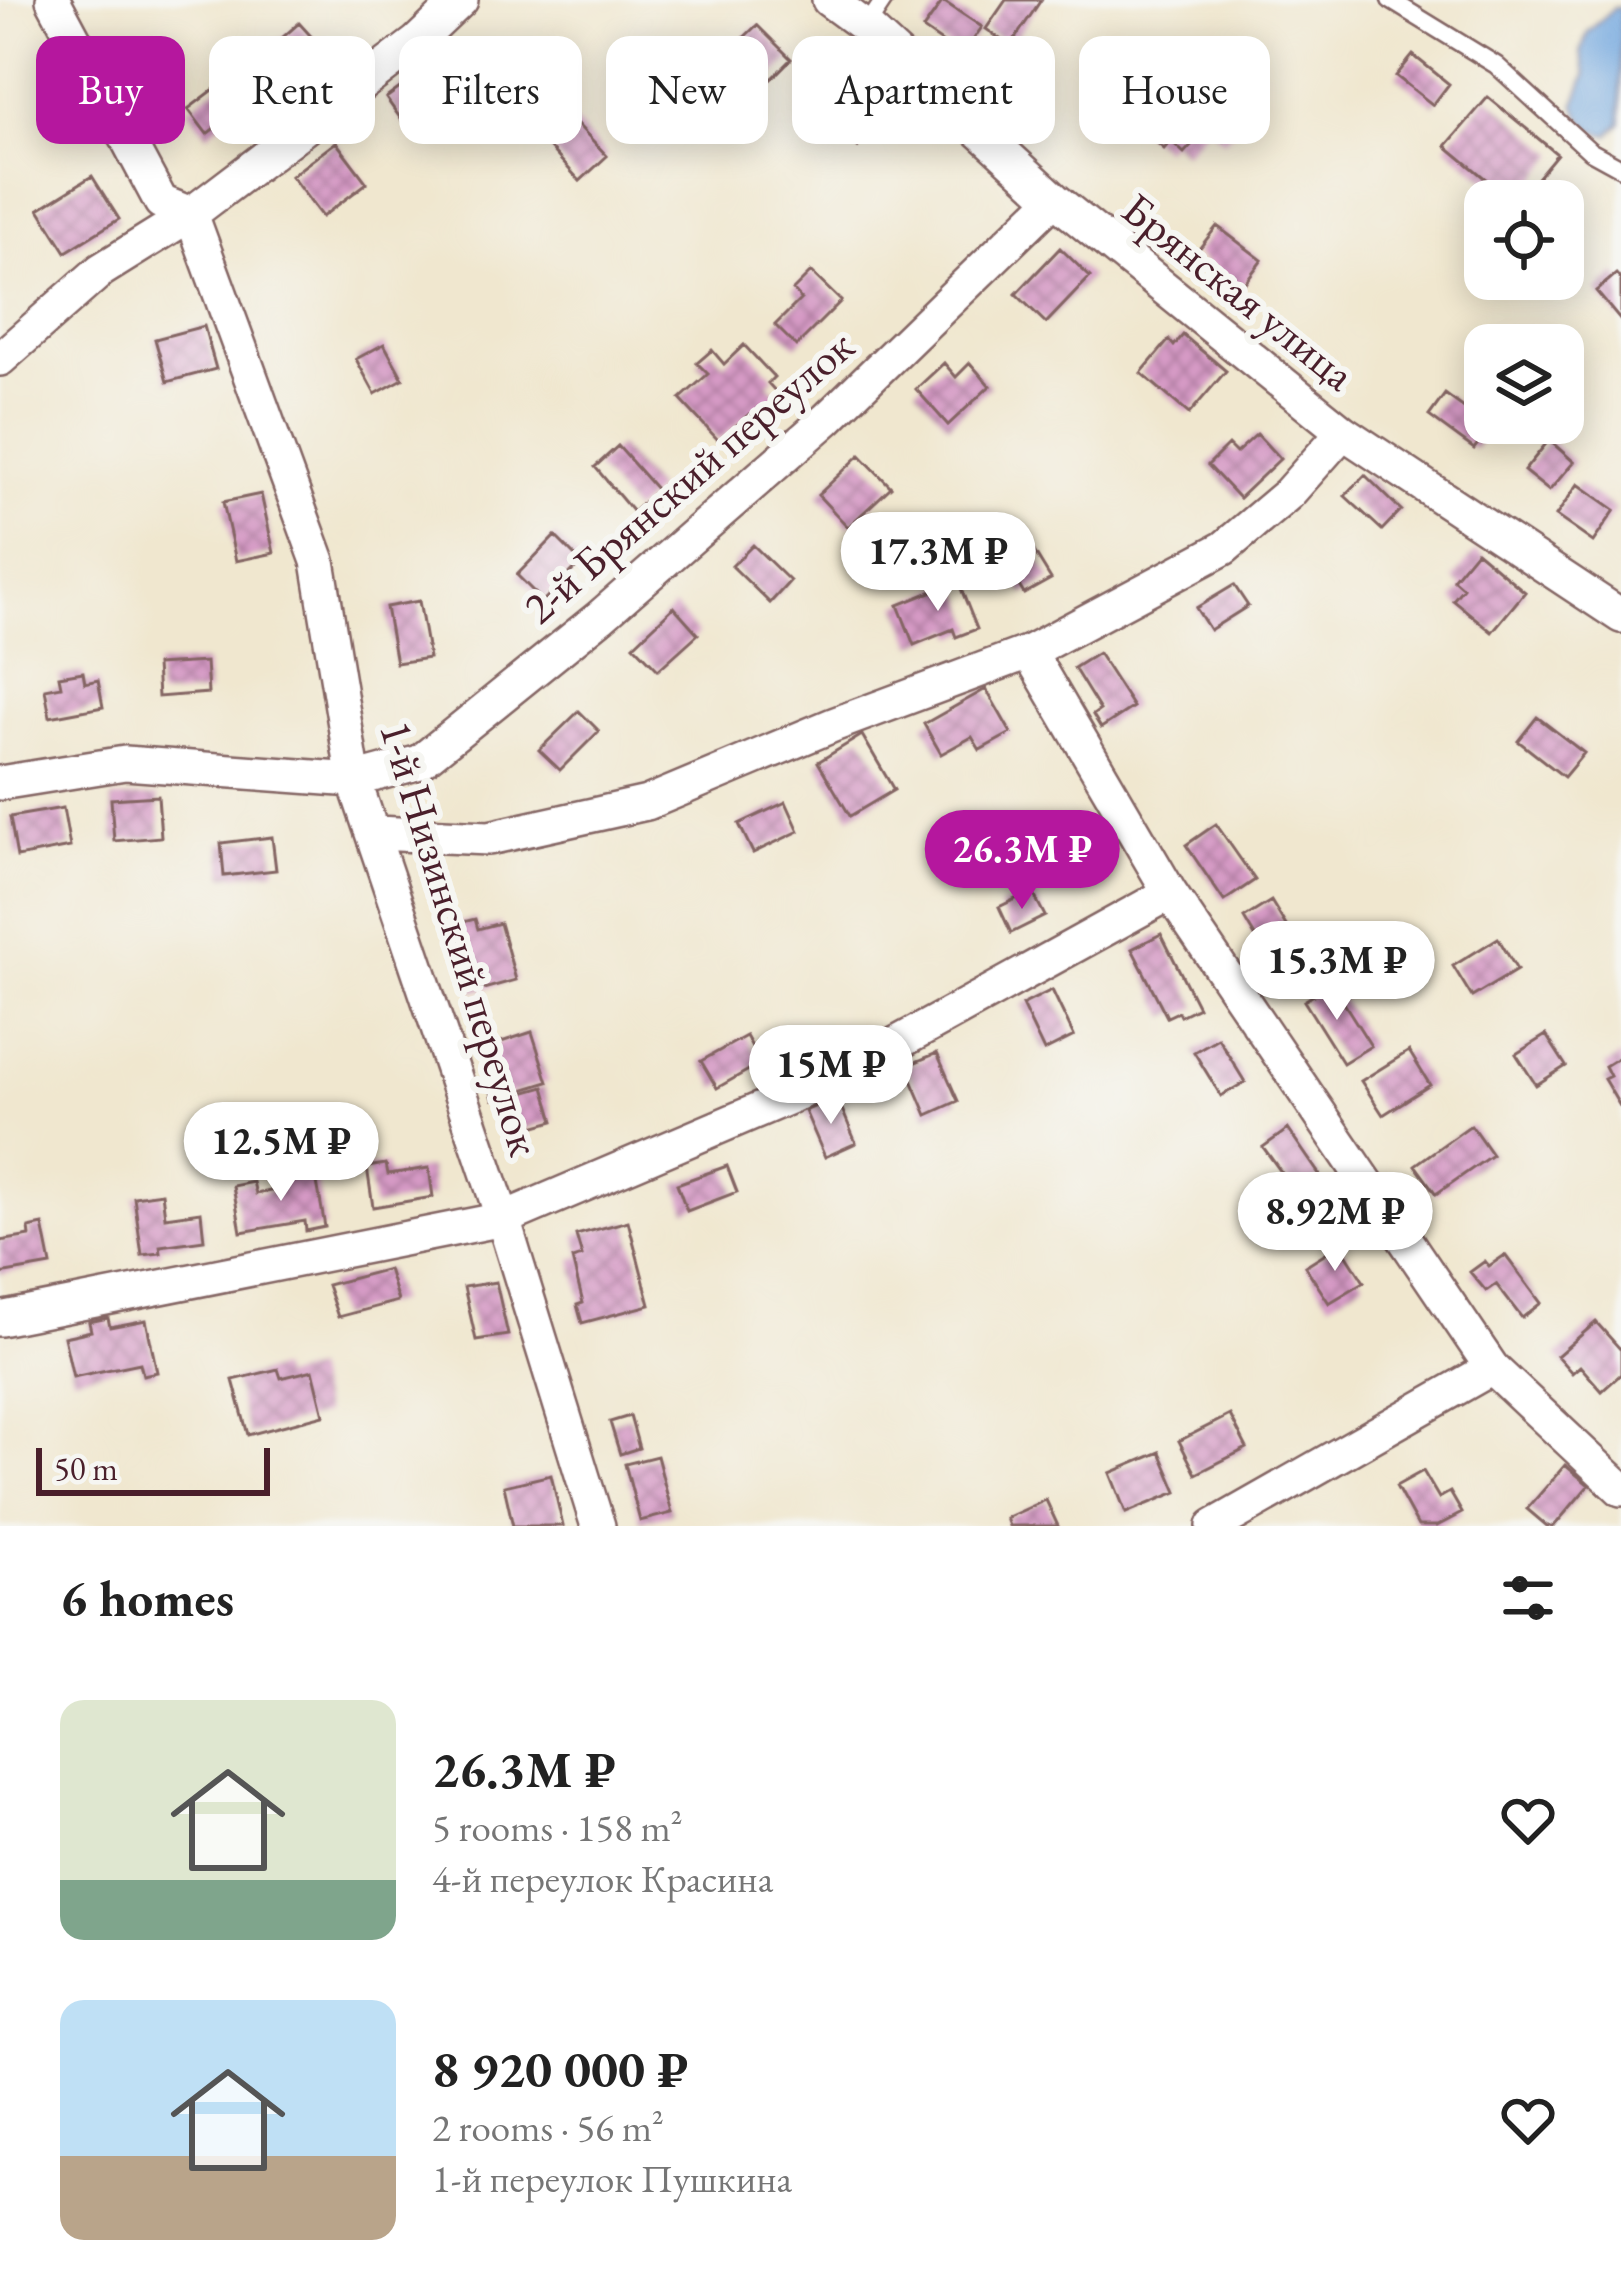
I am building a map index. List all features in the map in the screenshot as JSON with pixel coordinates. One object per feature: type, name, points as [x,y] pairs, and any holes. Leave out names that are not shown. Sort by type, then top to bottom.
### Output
[{"type":"street","name":"1-й Низинский переулок","points":[[53,0],[161,202],[191,214],[318,562],[354,780],[502,1220],[598,1526]]},
{"type":"street","points":[[0,358],[101,270],[191,214],[417,42],[461,0]]},
{"type":"street","name":"Брянская улица","points":[[829,0],[875,14],[1054,199],[1343,432],[1621,616]]},
{"type":"street","name":"2-й Брянский переулок","points":[[0,784],[124,763],[354,780],[420,762],[600,617],[827,419],[1054,199]]},
{"type":"street","points":[[375,833],[489,838],[647,803],[833,725],[1029,652],[1225,548],[1288,494],[1343,432]]},
{"type":"street","points":[[1029,652],[1170,893],[1492,1368],[1621,1490]]},
{"type":"street","points":[[0,1318],[502,1220],[836,1077],[1170,893]]},
{"type":"street","points":[[1214,1526],[1492,1368]]},
{"type":"lane","points":[[1390,0],[1496,65],[1590,151],[1621,168]]},
{"type":"water","points":[[1614,8],[1621,8],[1621,123],[1609,135],[1587,125],[1575,104],[1586,75],[1581,53],[1587,33]]},
{"type":"building","points":[[1006,0],[1041,0],[1017,36],[996,36],[986,29]]},
{"type":"building","points":[[943,1],[982,27],[976,36],[933,36],[923,29]]},
{"type":"building","points":[[299,23],[311,36],[284,36]]},
{"type":"building","points":[[757,25],[768,36],[745,36]]},
{"type":"building","points":[[768,36],[791,59],[771,79],[768,76]]},
{"type":"building","points":[[1413,55],[1449,84],[1433,105],[1396,76]]},
{"type":"building","points":[[399,89],[399,116],[386,98]]},
{"type":"building","points":[[209,93],[209,132],[207,134],[188,109]]},
{"type":"building","points":[[1488,97],[1557,154],[1535,180],[1487,180],[1446,146]]},
{"type":"building","points":[[582,129],[607,156],[580,181],[546,144],[582,144]]},
{"type":"building","points":[[338,144],[367,183],[322,217],[291,176]]},
{"type":"building","points":[[92,176],[119,219],[66,252],[39,209]]},
{"type":"building","points":[[1217,226],[1262,260],[1240,289],[1195,254]]},
{"type":"building","points":[[1060,248],[1090,277],[1046,323],[1016,294]]},
{"type":"building","points":[[811,272],[841,301],[796,346],[775,325],[801,299],[793,290]]},
{"type":"building","points":[[1616,274],[1621,280],[1621,321],[1596,291]]},
{"type":"building","points":[[204,326],[216,369],[167,382],[155,339]]},
{"type":"building","points":[[1183,335],[1226,371],[1189,414],[1141,373],[1169,340],[1174,346]]},
{"type":"building","points":[[384,344],[403,379],[375,394],[356,359]]},
{"type":"building","points":[[744,345],[774,377],[768,383],[785,402],[760,426],[749,414],[719,441],[680,399],[708,374],[697,363],[712,350],[724,364]]},
{"type":"building","points":[[944,363],[956,377],[970,363],[990,386],[948,425],[916,389]]},
{"type":"building","points":[[1445,394],[1464,408],[1464,442],[1429,416]]},
{"type":"building","points":[[1257,434],[1280,459],[1239,498],[1208,465],[1228,445],[1236,453]]},
{"type":"building","points":[[1546,444],[1554,444],[1574,462],[1549,491],[1524,471]]},
{"type":"building","points":[[618,446],[657,490],[633,512],[595,467]]},
{"type":"building","points":[[860,455],[891,487],[848,527],[818,495]]},
{"type":"building","points":[[1365,475],[1401,510],[1382,530],[1345,496]]},
{"type":"building","points":[[1578,484],[1615,510],[1593,542],[1556,516]]},
{"type":"building","points":[[261,494],[274,553],[236,561],[223,502]]},
{"type":"building","points":[[1021,530],[1051,579],[1024,594],[1005,563],[990,572],[982,559]]},
{"type":"building","points":[[555,536],[581,562],[543,601],[517,575]]},
{"type":"building","points":[[753,545],[790,581],[770,603],[732,566]]},
{"type":"building","points":[[1476,551],[1525,592],[1492,632],[1453,600],[1463,588],[1453,579]]},
{"type":"building","points":[[958,581],[977,629],[956,637],[953,629],[914,645],[898,605]]},
{"type":"building","points":[[1234,585],[1248,606],[1210,630],[1196,608]]},
{"type":"building","points":[[419,601],[429,658],[396,663],[386,607]]},
{"type":"building","points":[[674,607],[698,634],[658,670],[634,645]]},
{"type":"building","points":[[1098,653],[1133,707],[1101,728],[1093,715],[1100,710],[1074,668]]},
{"type":"building","points":[[206,662],[208,693],[158,697],[156,665]]},
{"type":"building","points":[[83,672],[85,683],[98,680],[103,707],[50,717],[45,689],[61,686],[59,676]]},
{"type":"building","points":[[986,689],[1011,733],[980,750],[972,737],[941,754],[924,724]]},
{"type":"building","points":[[579,711],[599,731],[560,770],[539,750]]},
{"type":"building","points":[[1537,717],[1584,753],[1564,777],[1518,741]]},
{"type":"building","points":[[862,735],[894,790],[850,816],[818,762]]},
{"type":"building","points":[[158,796],[161,837],[114,841],[111,799]]},
{"type":"building","points":[[786,802],[799,831],[753,853],[739,824]]},
{"type":"building","points":[[63,808],[70,847],[17,857],[10,817]]},
{"type":"building","points":[[1216,824],[1255,880],[1224,901],[1186,845]]},
{"type":"building","points":[[272,837],[276,870],[224,876],[221,843]]},
{"type":"building","points":[[1032,891],[1045,916],[1011,933],[999,907]]},
{"type":"building","points":[[1271,901],[1305,957],[1277,973],[1244,918]]},
{"type":"building","points":[[475,919],[478,929],[500,923],[516,980],[473,992],[455,924]]},
{"type":"building","points":[[1161,934],[1198,1007],[1180,1016],[1178,1012],[1167,1017],[1132,949]]},
{"type":"building","points":[[1498,938],[1517,970],[1472,997],[1453,966]]},
{"type":"building","points":[[1332,984],[1371,1046],[1343,1063],[1304,1001]]},
{"type":"building","points":[[1052,990],[1074,1036],[1044,1051],[1022,1005]]},
{"type":"building","points":[[532,1032],[548,1082],[493,1099],[490,1089],[501,1085],[489,1046]]},
{"type":"building","points":[[1546,1035],[1566,1066],[1536,1085],[1516,1054]]},
{"type":"building","points":[[746,1036],[761,1063],[717,1088],[701,1061]]},
{"type":"building","points":[[1218,1038],[1245,1082],[1221,1096],[1194,1052]]},
{"type":"building","points":[[1409,1051],[1430,1085],[1383,1115],[1361,1081]]},
{"type":"building","points":[[937,1053],[958,1101],[927,1115],[906,1066]]},
{"type":"building","points":[[1621,1056],[1621,1108],[1604,1079],[1610,1076],[1605,1066]]},
{"type":"building","points":[[544,1087],[554,1121],[515,1132],[505,1098]]},
{"type":"building","points":[[837,1097],[856,1143],[825,1157],[805,1111]]},
{"type":"building","points":[[1471,1125],[1492,1155],[1436,1194],[1415,1165]]},
{"type":"building","points":[[1288,1129],[1321,1177],[1297,1194],[1263,1147]]},
{"type":"building","points":[[386,1164],[388,1174],[429,1168],[433,1197],[373,1207],[367,1167]]},
{"type":"building","points":[[727,1166],[737,1192],[687,1211],[677,1184]]},
{"type":"building","points":[[315,1171],[325,1227],[306,1231],[305,1221],[241,1232],[233,1186],[253,1182],[256,1194],[280,1189],[278,1178]]},
{"type":"building","points":[[162,1193],[165,1217],[201,1212],[204,1240],[160,1246],[161,1253],[142,1255],[134,1197]]},
{"type":"building","points":[[628,1221],[650,1305],[582,1323],[577,1305],[583,1303],[572,1259],[582,1256],[576,1235]]},
{"type":"building","points":[[43,1225],[51,1265],[0,1274],[0,1241],[30,1236],[29,1228]]},
{"type":"building","points":[[1340,1244],[1364,1282],[1329,1303],[1305,1266]]},
{"type":"building","points":[[1505,1255],[1541,1303],[1522,1318],[1496,1284],[1486,1291],[1470,1272]]},
{"type":"building","points":[[388,1269],[398,1301],[338,1317],[327,1285]]},
{"type":"building","points":[[496,1282],[508,1335],[476,1340],[464,1287]]},
{"type":"building","points":[[108,1318],[110,1327],[146,1320],[157,1372],[143,1375],[140,1363],[73,1377],[64,1337],[91,1331],[89,1322]]},
{"type":"building","points":[[1596,1322],[1621,1350],[1621,1374],[1602,1391],[1580,1366],[1572,1373],[1557,1356]]},
{"type":"building","points":[[278,1369],[281,1378],[313,1370],[324,1415],[248,1435],[233,1380]]},
{"type":"building","points":[[1230,1415],[1247,1448],[1196,1474],[1179,1441]]},
{"type":"building","points":[[630,1416],[639,1448],[620,1454],[610,1422]]},
{"type":"building","points":[[1160,1452],[1177,1492],[1126,1513],[1110,1473]]},
{"type":"building","points":[[657,1456],[672,1513],[640,1521],[625,1464]]},
{"type":"building","points":[[1565,1465],[1589,1485],[1554,1526],[1547,1526],[1527,1509]]},
{"type":"building","points":[[1423,1471],[1439,1498],[1450,1492],[1462,1513],[1437,1526],[1418,1526],[1396,1486]]},
{"type":"building","points":[[551,1475],[563,1526],[513,1526],[504,1486]]},
{"type":"building","points":[[1046,1500],[1058,1526],[1009,1526],[1006,1518]]}]
